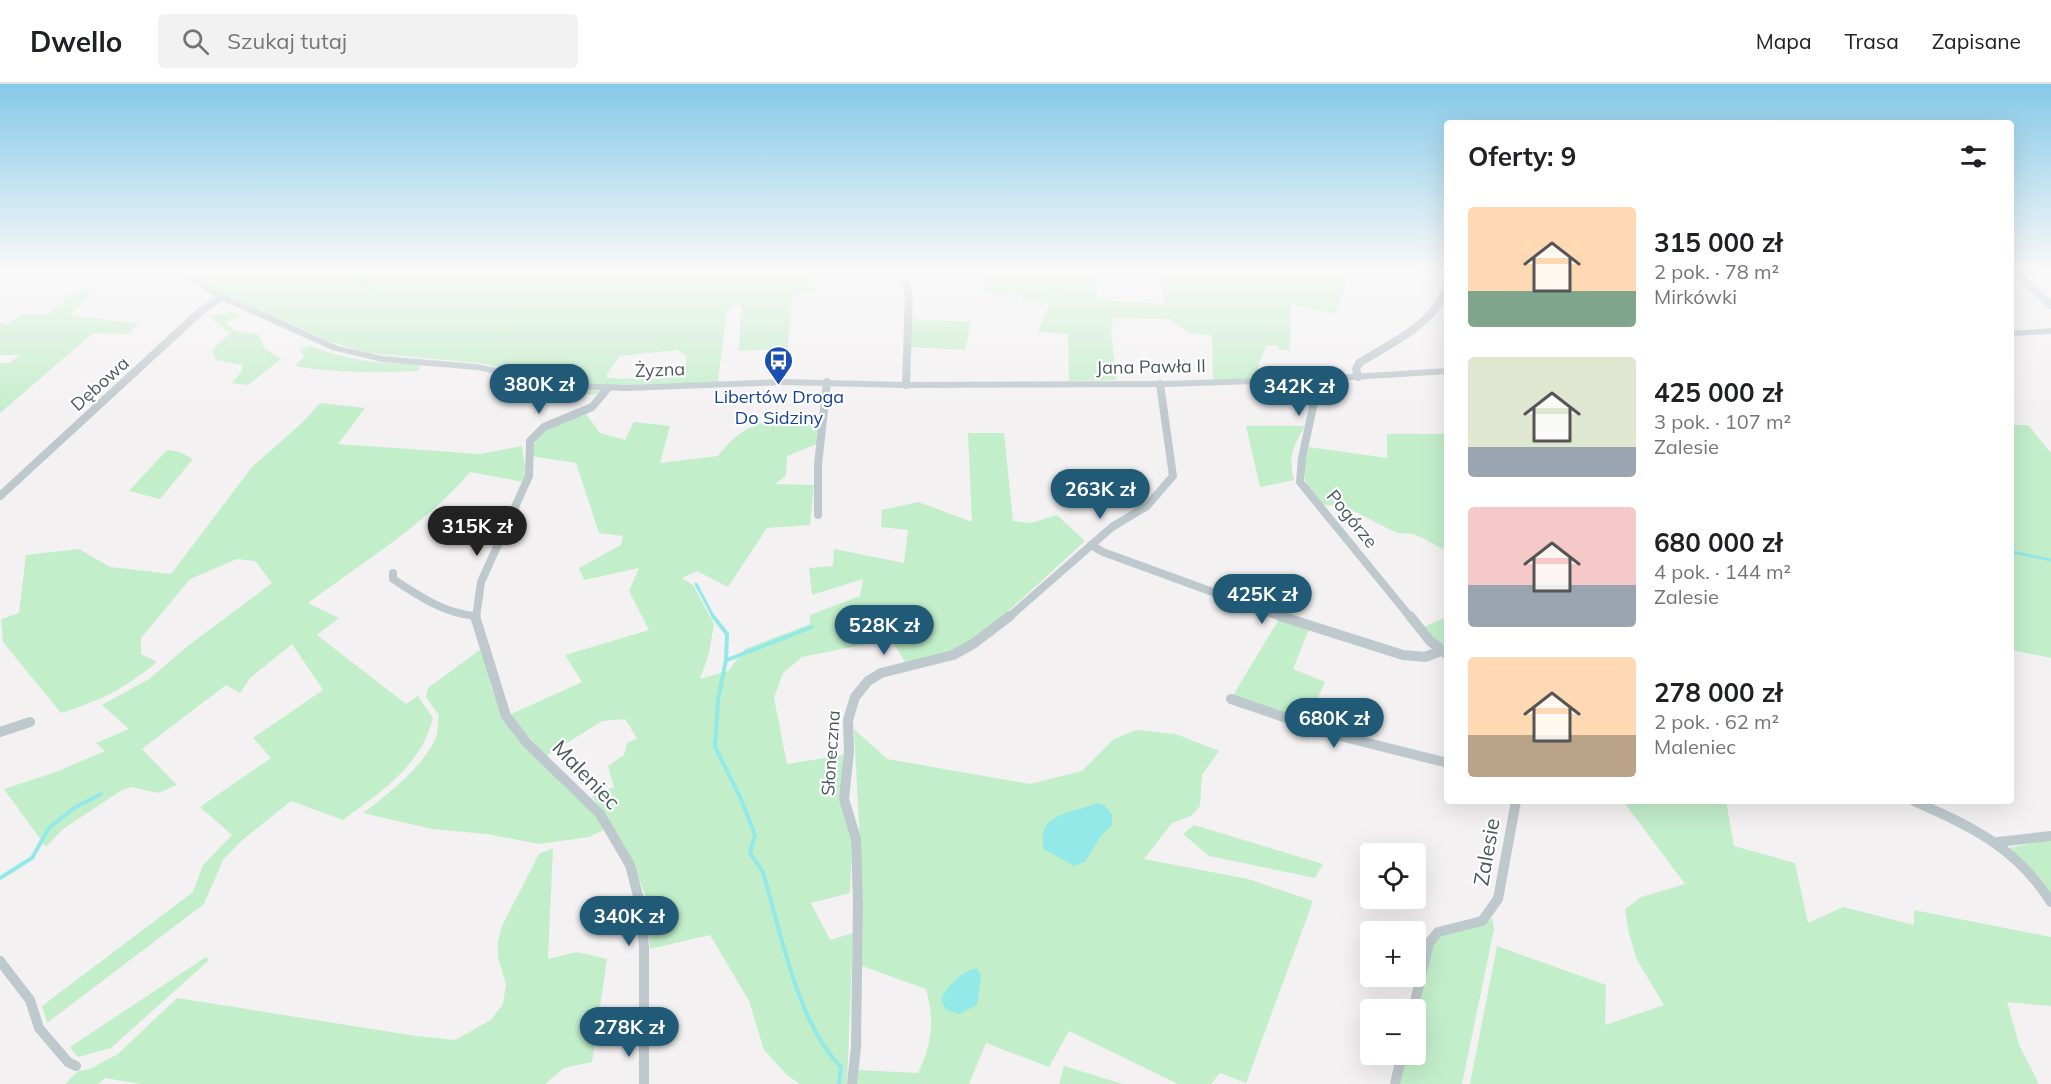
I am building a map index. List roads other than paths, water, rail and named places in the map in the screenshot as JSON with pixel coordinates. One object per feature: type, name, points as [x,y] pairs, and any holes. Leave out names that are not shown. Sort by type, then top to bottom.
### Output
[{"type":"street","name":"Dębowa","points":[[0,496],[193,319]]},
{"type":"street","name":"Żyzna","points":[[269,319],[323,344],[365,355],[477,367],[567,386],[608,388],[827,382],[906,385],[1034,385]]},
{"type":"street","points":[[906,385],[908,319]]},
{"type":"street","points":[[1358,376],[1356,369],[1359,363],[1426,319]]},
{"type":"street","points":[[2014,334],[2051,331]]},
{"type":"street","name":"Jana Pawła II","points":[[1034,385],[1319,379],[1444,371]]},
{"type":"street","name":"Pogórze","points":[[1319,379],[1302,458],[1300,482],[1444,653]]},
{"type":"street","points":[[818,515],[818,465],[827,382]]},
{"type":"street","name":"Słoneczna","points":[[852,1084],[856,1047],[858,892],[856,839],[844,799],[849,752],[848,720],[852,704],[863,686],[881,673],[896,667],[953,655],[973,644],[1011,615],[1112,527],[1147,506],[1173,476],[1160,384]]},
{"type":"street","points":[[393,573],[393,579],[424,600],[460,616],[475,616],[481,582],[529,476],[530,441],[544,427],[592,407],[602,398],[608,388]]},
{"type":"street","points":[[1091,545],[1103,552],[1253,608],[1402,655],[1425,657],[1444,653]]},
{"type":"street","name":"Maleniec","points":[[475,616],[506,716],[527,743],[600,814],[630,865],[641,907],[644,947],[644,1084]]},
{"type":"street","points":[[1231,699],[1336,735],[1444,762]]},
{"type":"street","points":[[0,732],[30,722]]},
{"type":"street","name":"Zalesie","points":[[1416,999],[1429,943],[1437,932],[1482,921],[1498,899],[1515,804]]},
{"type":"street","points":[[1920,804],[1998,842],[2033,875],[2051,902]]},
{"type":"street","points":[[1998,842],[2051,836]]},
{"type":"street","points":[[0,960],[30,1000],[39,1029],[68,1062],[76,1066]]},
{"type":"street","points":[[1395,1084],[1399,1065]]},
{"type":"water","points":[[1097,803],[1104,805],[1112,814],[1112,825],[1101,836],[1085,862],[1074,866],[1044,849],[1043,837],[1051,821],[1068,812]]},
{"type":"water","points":[[977,968],[981,975],[977,1005],[959,1014],[946,1010],[941,999],[947,989],[961,976]]},
{"type":"waterway","points":[[2014,552],[2051,560]]},
{"type":"waterway","points":[[696,584],[714,618]]},
{"type":"waterway","points":[[713,616],[727,634],[726,660],[718,700],[715,747],[740,797],[755,835],[750,853],[763,872],[792,976],[802,1002],[826,1048],[841,1067],[839,1084]]},
{"type":"waterway","points":[[727,660],[812,627]]},
{"type":"waterway","points":[[0,878],[32,858],[49,828],[74,808],[101,794]]},
{"type":"place","name":"Libertów Droga Do Sidziny","points":[[779,386]]}]
